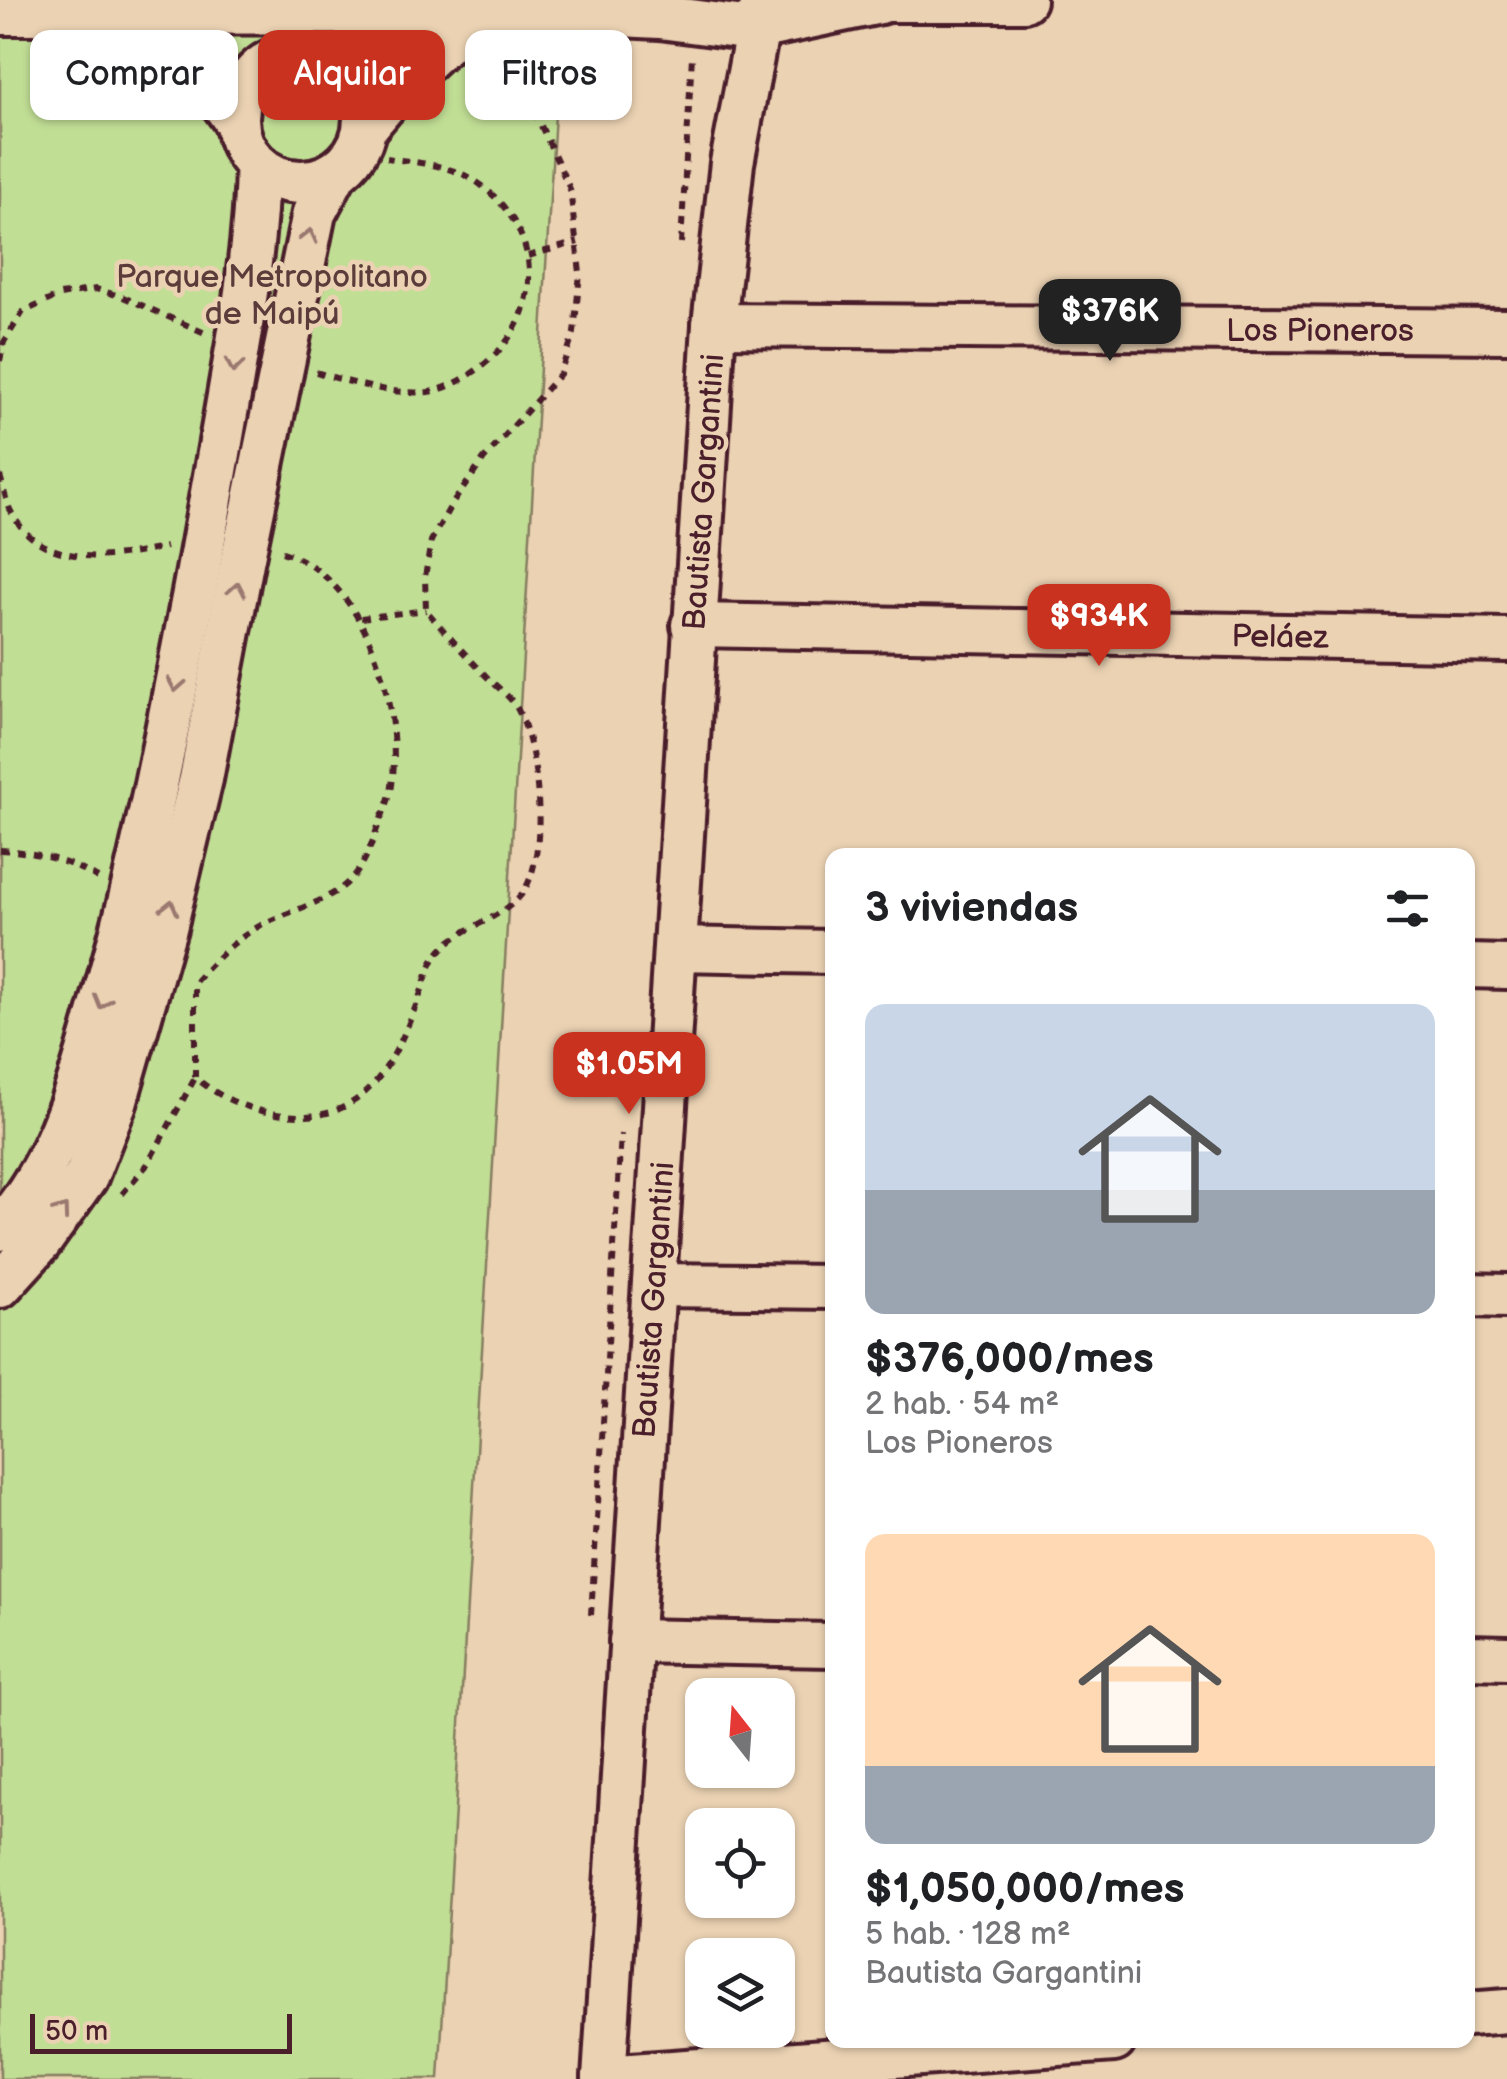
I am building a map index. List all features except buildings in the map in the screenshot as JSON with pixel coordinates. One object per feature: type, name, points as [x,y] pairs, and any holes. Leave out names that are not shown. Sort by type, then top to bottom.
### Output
[{"type":"street","points":[[561,12],[648,0]]},
{"type":"street","points":[[344,30],[499,13],[746,13],[868,1],[1024,0]]},
{"type":"street","points":[[84,12],[146,34],[186,61],[220,97],[237,124]]},
{"type":"street","points":[[0,13],[84,12],[266,30]]},
{"type":"street","points":[[0,1229],[25,1201],[55,1150],[76,1092],[132,900],[156,794],[225,542],[282,361],[314,213],[353,150],[428,56],[454,32],[499,13]]},
{"type":"street","name":"Bautista Gargantini","points":[[604,2078],[693,625],[714,325],[746,13]]},
{"type":"street","points":[[258,72],[238,106],[237,124],[240,139],[257,165],[271,175],[304,182],[353,150],[357,120]]},
{"type":"street","points":[[0,1286],[40,1243],[86,1177],[115,1103],[165,928],[201,780],[225,542],[238,346],[256,223],[257,165]]},
{"type":"street","name":"Los Pioneros","points":[[714,325],[1507,331]]},
{"type":"street","name":"Peláez","points":[[693,625],[1507,640]]},
{"type":"street","points":[[676,949],[825,952]]},
{"type":"street","points":[[1475,966],[1507,967]]},
{"type":"street","points":[[654,1284],[825,1287]]},
{"type":"street","points":[[1475,1295],[1507,1296]]},
{"type":"street","points":[[630,1641],[825,1645]]},
{"type":"street","points":[[1475,1657],[1507,1658]]},
{"type":"street","points":[[1475,2014],[1507,2012]]},
{"type":"street","points":[[604,2078],[1007,2048]]},
{"type":"path","points":[[0,476],[12,514],[32,538],[52,550],[99,558],[225,542],[290,554],[346,596],[361,618],[380,669],[392,734],[392,787],[368,853],[352,878],[306,908],[265,923],[225,948],[195,982],[195,1077],[216,1095],[265,1113],[295,1116],[343,1110],[359,1100],[382,1074],[435,957],[464,930],[496,917],[523,892],[536,856],[535,770],[517,708],[426,610],[424,577],[431,542],[450,506],[484,459],[560,374],[574,333],[580,273],[570,190],[514,67],[499,13]]},
{"type":"path","points":[[282,361],[377,389],[431,392],[469,376],[502,351],[521,313],[532,280],[520,227],[480,184],[457,171],[353,150]]},
{"type":"path","points":[[528,256],[578,242]]},
{"type":"path","points":[[0,361],[4,342],[24,312],[60,294],[96,289],[123,296],[159,315],[238,346]]},
{"type":"path","points":[[361,618],[426,610]]},
{"type":"path","points":[[0,850],[34,852],[72,864],[132,900]]},
{"type":"green space","name":"Parque Metropolitano de Maipú","points":[[561,12],[560,30],[465,30],[465,120],[555,120],[439,2079],[0,2079],[0,13]]}]
